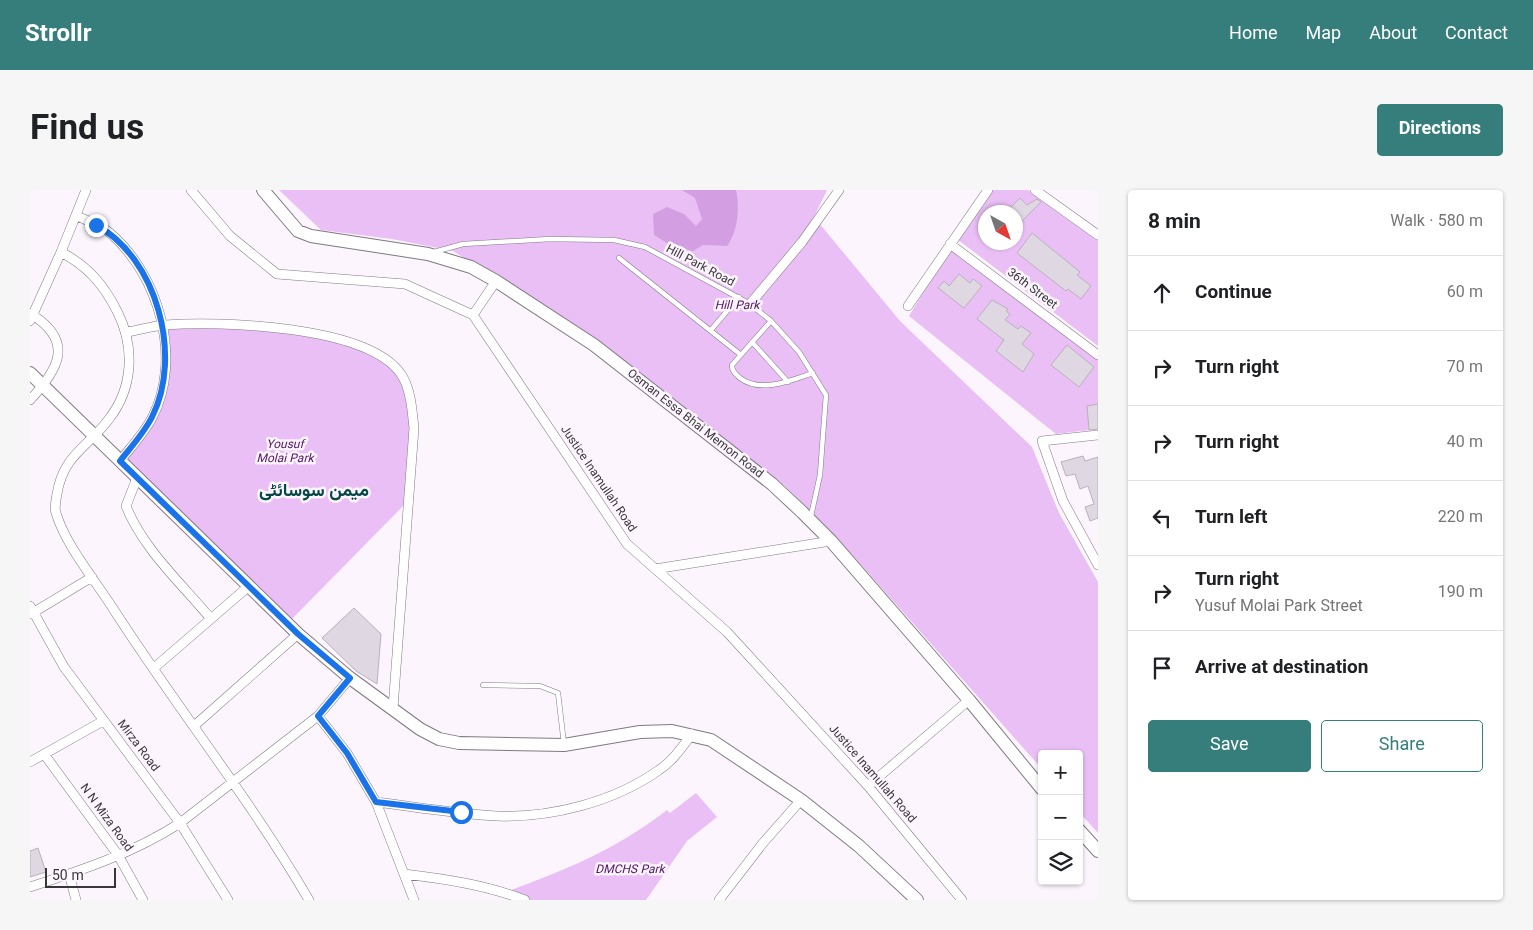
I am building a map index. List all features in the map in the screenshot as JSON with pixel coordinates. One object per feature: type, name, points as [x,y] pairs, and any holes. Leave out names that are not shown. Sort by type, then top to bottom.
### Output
[{"type":"street","points":[[30,400],[43,386],[57,365],[58,350],[52,333],[32,318],[62,252],[86,190]]},
{"type":"street","points":[[191,190],[230,236],[277,274],[405,284],[472,315],[496,281]]},
{"type":"street","name":"Osman Essa Bhai Memon Road","points":[[263,190],[298,231],[311,236],[428,254],[471,268],[496,281],[594,346],[764,478],[810,520],[831,541],[969,700],[1038,784]]},
{"type":"street","points":[[750,304],[802,242],[839,190]]},
{"type":"street","points":[[908,306],[988,190]]},
{"type":"street","points":[[1035,190],[1098,235]]},
{"type":"street","points":[[76,216],[109,232],[121,244],[148,283],[164,325],[164,373],[160,394],[152,418],[120,461]]},
{"type":"street","name":"36th Street","points":[[950,244],[1098,355]]},
{"type":"street","points":[[62,252],[83,264],[113,304],[128,332],[130,359],[128,383],[109,420],[73,455],[59,481],[55,511],[65,535],[92,577],[234,782],[284,858],[308,900]]},
{"type":"street","name":"Justice Inamullah Road","points":[[472,315],[627,544],[728,632],[868,786],[962,900]]},
{"type":"street","points":[[128,332],[164,325],[246,324],[348,341],[389,361],[401,374],[410,397],[414,428],[393,708]]},
{"type":"street","points":[[30,373],[95,434],[137,478],[298,634],[350,678],[420,729],[439,739],[459,743],[564,746],[640,732],[672,731],[692,734],[711,740],[802,800],[859,846],[917,900]]},
{"type":"street","points":[[1098,435],[1042,441],[1063,501],[1098,565]]},
{"type":"street","points":[[137,478],[126,506],[131,519],[146,541],[211,619]]},
{"type":"street","points":[[655,569],[831,541]]},
{"type":"street","points":[[31,611],[92,577]]},
{"type":"street","points":[[154,668],[249,586]]},
{"type":"street","name":"Mirza Road","points":[[31,611],[64,667],[180,823],[228,900]]},
{"type":"street","points":[[194,726],[298,634]]},
{"type":"street","points":[[30,887],[69,874],[159,837],[234,782],[318,716],[350,678]]},
{"type":"street","points":[[868,786],[969,700]]},
{"type":"street","points":[[318,716],[347,753],[376,802],[414,900]]},
{"type":"street","points":[[30,762],[103,721]]},
{"type":"street","points":[[376,802],[497,816],[535,815],[579,806],[617,793],[660,770],[676,755],[692,734]]},
{"type":"street","name":"N N Miza Road","points":[[44,754],[118,855],[143,900]]},
{"type":"street","points":[[719,900],[763,843],[802,800]]},
{"type":"street","points":[[1083,834],[1098,851]]},
{"type":"street","points":[[69,874],[76,900]]},
{"type":"street","points":[[404,874],[500,890],[525,900]]},
{"type":"lane","name":"Hill Park Road","points":[[428,254],[463,244],[550,239],[614,240],[644,247],[750,304],[771,321],[799,352],[826,395],[820,475],[810,520]]},
{"type":"lane","points":[[619,258],[741,355]]},
{"type":"lane","points":[[711,330],[738,297]]},
{"type":"lane","points":[[771,321],[732,366],[732,370],[742,379],[758,385],[788,382],[813,373]]},
{"type":"lane","points":[[752,342],[788,382]]},
{"type":"lane","points":[[483,685],[540,686],[558,693],[564,746]]},
{"type":"green space","name":"Hill Park","points":[[279,190],[827,190],[814,217],[900,321],[1032,447],[1059,513],[1098,582],[1098,833],[1083,816],[1083,750],[1038,750],[1038,764],[855,558],[785,486],[553,314],[453,251],[392,239],[321,230]]},
{"type":"green space","points":[[991,190],[1028,190],[1098,240],[1098,346],[957,239],[978,209],[978,250],[1023,250],[1023,205],[981,205]]},
{"type":"green space","points":[[949,250],[953,250],[1098,359],[1098,429],[1056,434],[909,316]]},
{"type":"green space","name":"Yousuf Molai Park","points":[[246,324],[322,335],[389,361],[410,397],[409,500],[288,623],[121,461],[160,395],[164,325]]},
{"type":"green space","name":"DMCHS Park","points":[[696,793],[717,817],[687,841],[646,900],[525,900],[506,892],[590,858],[628,837],[667,810],[670,813]]},
{"type":"shaded area","points":[[682,190],[736,190],[738,204],[736,227],[727,246],[703,245],[693,251],[670,245],[654,235],[653,214],[667,207],[684,214],[696,226],[702,219],[695,198]]},
{"type":"building","points":[[1020,198],[1027,205],[1037,199],[1041,202],[1023,220],[1023,205],[1013,205]]},
{"type":"building","points":[[1032,233],[1080,272],[1077,275],[1091,286],[1081,299],[1068,289],[1066,291],[1017,253],[1019,250],[1023,250],[1023,245]]},
{"type":"building","points":[[959,274],[970,283],[973,279],[982,286],[964,308],[938,288],[944,281],[949,286]]},
{"type":"building","points":[[992,300],[1008,309],[1006,311],[1010,314],[1005,320],[1018,329],[1021,326],[1031,333],[1022,344],[1034,354],[1023,372],[996,351],[1004,340],[977,319]]},
{"type":"building","points":[[1067,345],[1094,367],[1079,387],[1051,365]]},
{"type":"building","points":[[1098,404],[1098,429],[1089,430],[1087,406]]},
{"type":"building","points":[[1083,456],[1085,461],[1098,457],[1098,518],[1090,521],[1085,507],[1094,504],[1088,486],[1080,489],[1075,474],[1066,476],[1061,462]]},
{"type":"building","points":[[354,608],[381,634],[377,684],[356,671],[322,638]]},
{"type":"building","points":[[38,848],[46,872],[30,877],[30,851]]},
{"type":"district","name":"میمن سوسائٹی","points":[[314,492]]},
{"type":"route","points":[[96,225],[109,232],[140,268],[148,283],[164,325],[164,373],[160,394],[152,418],[120,461],[298,634],[350,678],[318,716],[347,753],[376,802],[461,812]]}]
